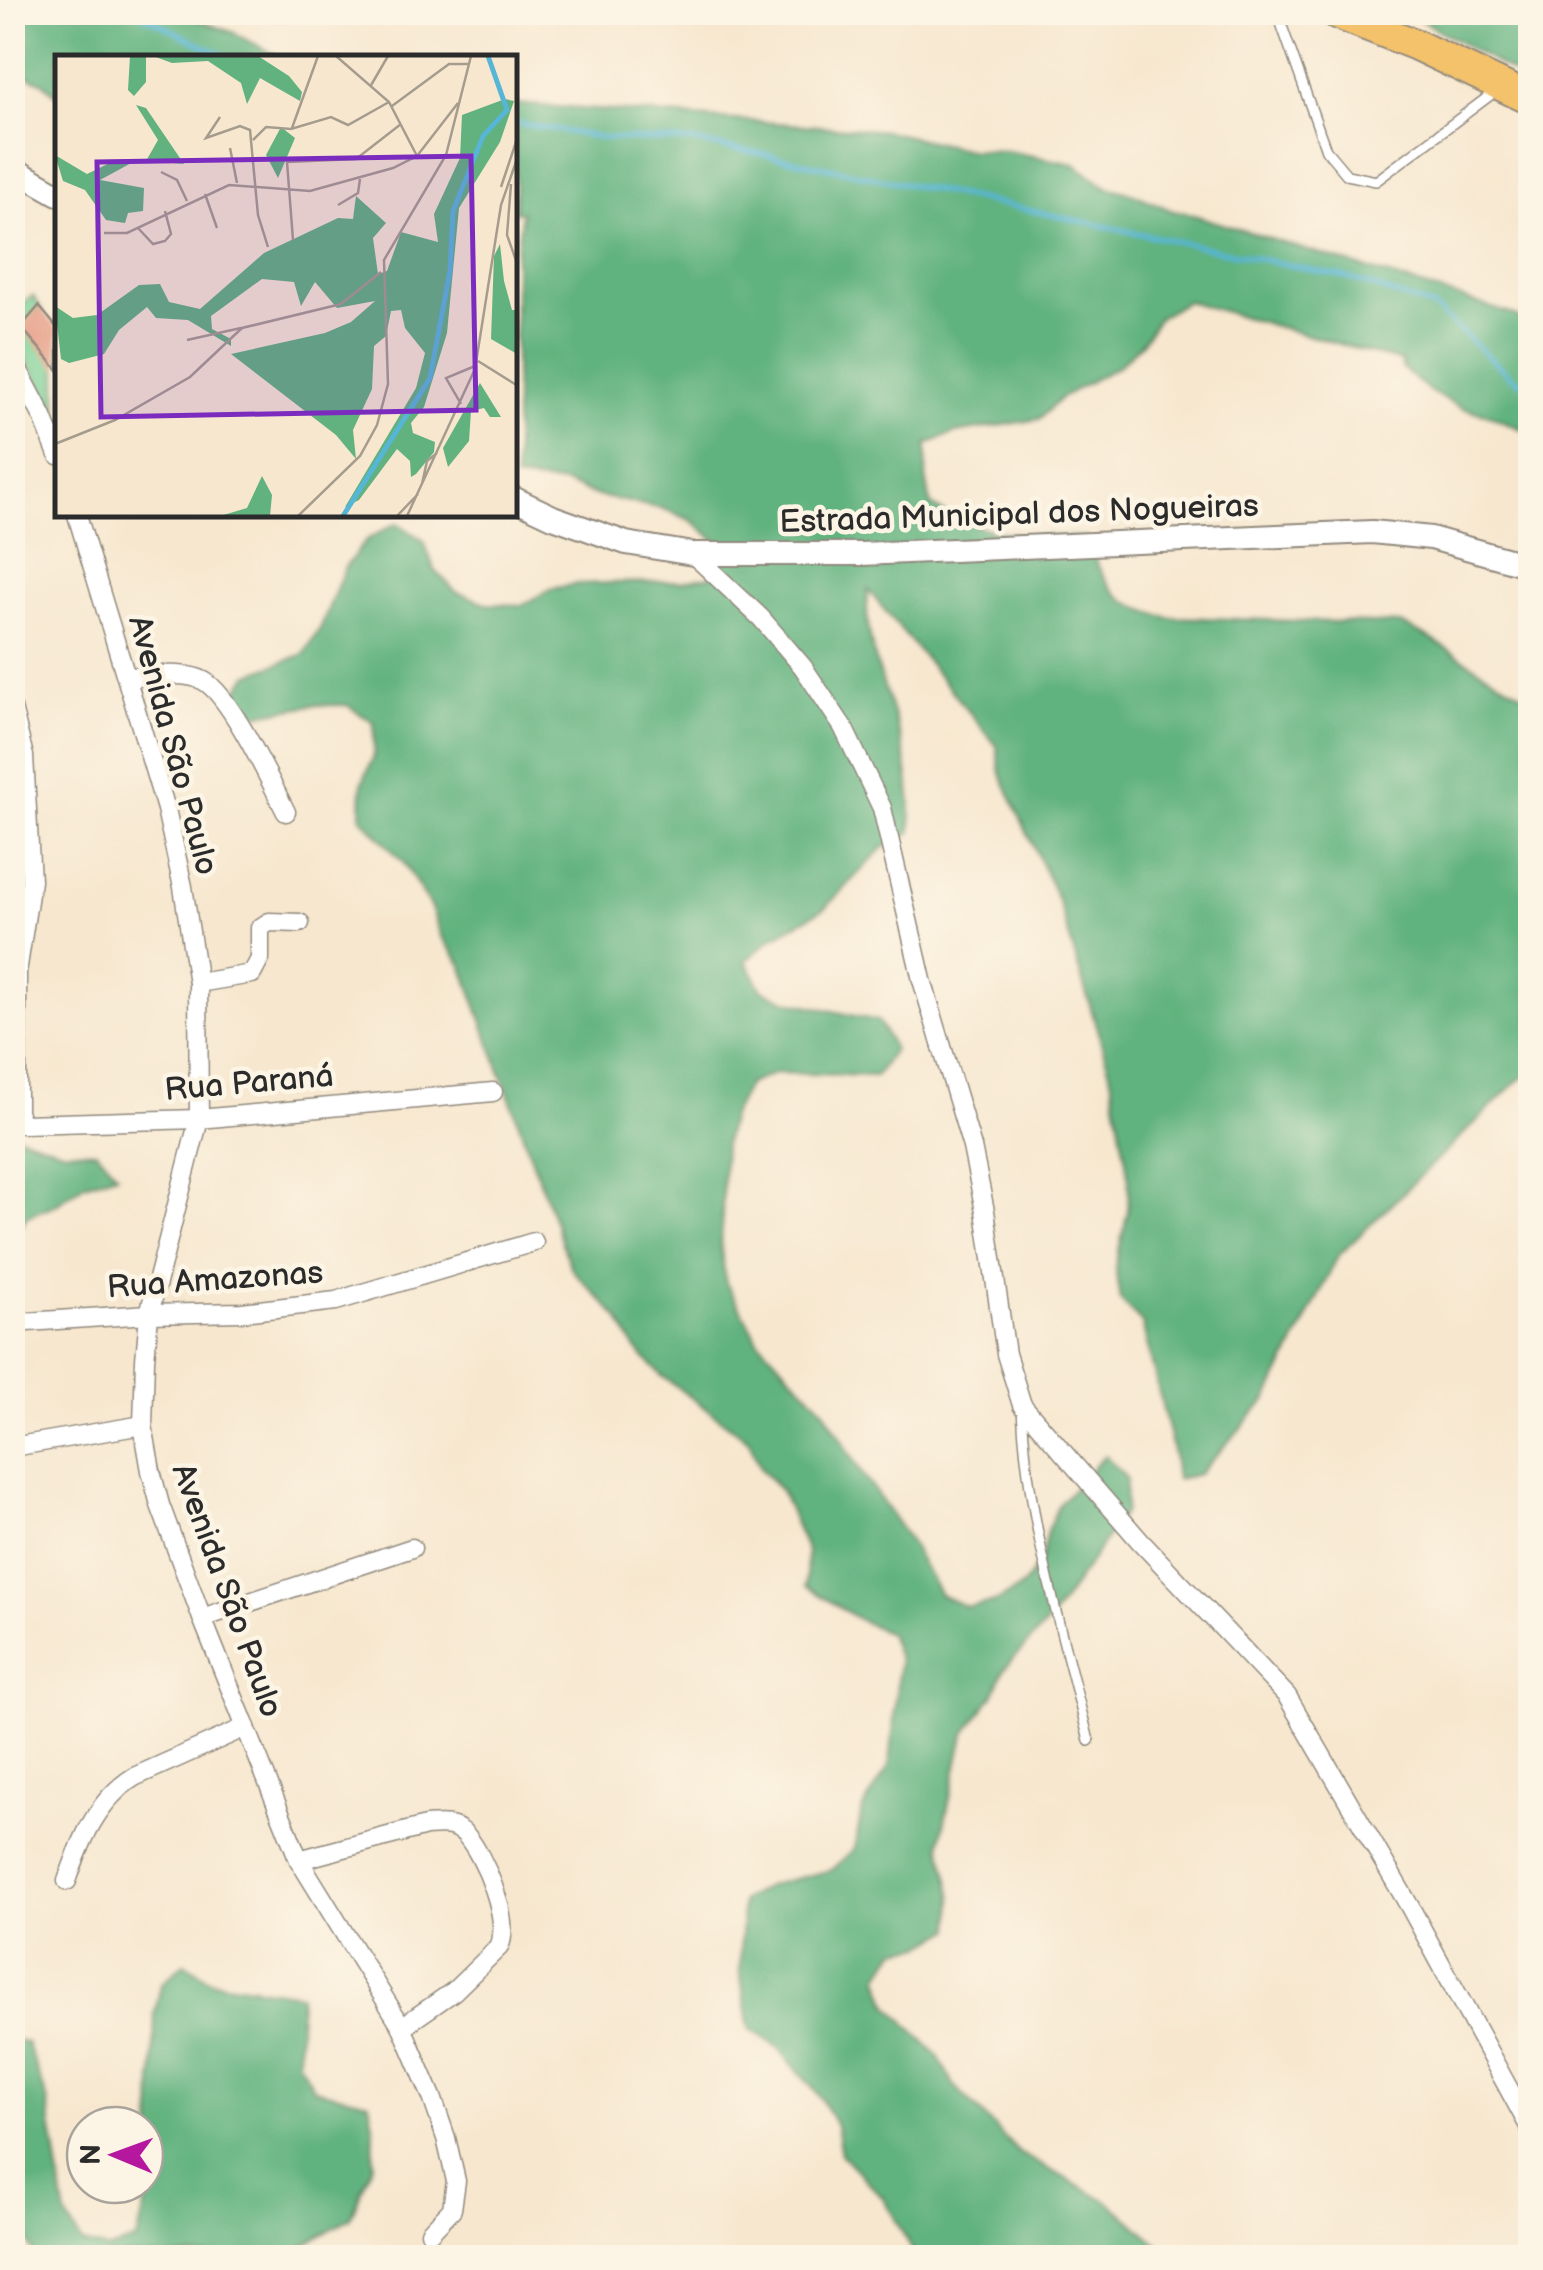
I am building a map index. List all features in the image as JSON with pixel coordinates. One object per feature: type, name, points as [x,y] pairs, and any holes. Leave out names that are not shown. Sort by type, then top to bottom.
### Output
[{"type":"main road","points":[[1333,12],[1414,44],[1530,99]]},
{"type":"street","points":[[12,168],[55,192]]},
{"type":"street","points":[[12,358],[55,448]]},
{"type":"street","name":"Estrada Municipal dos Nogueiras","points":[[518,500],[626,543],[693,554],[901,552],[1372,532],[1430,538],[1530,566]]},
{"type":"street","name":"Avenida São Paulo","points":[[78,518],[166,809],[198,983],[199,1119],[149,1314],[143,1425],[160,1506],[299,1860],[402,2026],[437,2110],[456,2181],[452,2208],[430,2232]]},
{"type":"street","points":[[693,554],[761,618],[803,667],[843,727],[882,808],[922,980],[972,1147],[1006,1354],[1022,1405],[1140,1541],[1287,1696],[1410,1908],[1530,2128]]},
{"type":"street","points":[[127,677],[195,678],[215,690],[260,761],[286,812]]},
{"type":"street","name":"Rua Paraná","points":[[12,708],[24,756],[31,880],[16,973],[19,1120],[30,1126],[199,1119],[261,1110],[494,1092]]},
{"type":"street","points":[[198,983],[252,974],[260,959],[260,928],[269,922],[300,923]]},
{"type":"street","name":"Rua Amazonas","points":[[12,1323],[242,1312],[336,1302],[534,1242]]},
{"type":"street","points":[[12,1447],[143,1425]]},
{"type":"street","points":[[202,1618],[412,1548]]},
{"type":"street","points":[[67,1881],[77,1852],[106,1799],[118,1787],[134,1776],[246,1727]]},
{"type":"street","points":[[299,1860],[426,1826],[445,1825],[465,1834],[491,1881],[503,1922],[503,1938],[499,1947],[454,1991],[402,2026]]},
{"type":"lane","points":[[1277,12],[1326,150],[1347,175],[1376,180],[1503,86]]},
{"type":"lane","points":[[1022,1405],[1024,1461],[1035,1524],[1090,1740]]},
{"type":"green space","points":[[13,12],[177,13],[232,32],[276,55],[55,55],[55,93],[42,82],[13,70]]},
{"type":"green space","points":[[1409,13],[1530,13],[1530,83]]},
{"type":"green space","points":[[518,104],[886,131],[969,150],[1007,151],[1074,164],[1107,187],[1173,211],[1515,315],[1530,327],[1530,433],[1490,415],[1462,408],[1429,391],[1402,368],[1402,362],[1187,301],[1159,317],[1141,344],[1118,366],[1062,397],[1039,419],[955,433],[927,444],[926,477],[931,505],[987,529],[1024,535],[1086,537],[1114,590],[1149,612],[1167,617],[1400,624],[1530,697],[1530,1072],[1338,1256],[1268,1398],[1199,1474],[1176,1479],[1172,1446],[1142,1323],[1120,1300],[1115,1266],[1128,1211],[1129,1178],[1110,1072],[1059,903],[1001,774],[997,746],[868,590],[872,647],[906,763],[911,833],[883,848],[825,908],[769,940],[746,961],[762,990],[789,1001],[878,1021],[894,1049],[876,1076],[776,1073],[748,1084],[731,1116],[724,1144],[721,1250],[726,1283],[758,1340],[823,1408],[940,1595],[967,1607],[995,1602],[1023,1586],[1041,1559],[1047,1531],[1059,1504],[1105,1455],[1126,1478],[1125,1511],[1050,1620],[1004,1669],[993,1696],[964,1735],[940,1843],[953,1896],[952,1929],[924,1945],[896,1950],[879,1977],[889,2005],[938,2056],[954,2085],[1019,2153],[1106,2200],[1161,2246],[1165,2257],[916,2257],[884,2199],[841,2154],[836,2126],[820,2097],[777,2046],[750,2029],[740,1973],[742,1901],[770,1885],[832,1870],[855,1848],[862,1810],[888,1768],[891,1755],[899,1661],[889,1633],[861,1621],[806,1586],[807,1552],[781,1491],[760,1468],[749,1440],[662,1376],[635,1348],[619,1319],[571,1268],[462,965],[441,936],[431,908],[404,863],[361,817],[362,784],[374,756],[374,723],[347,705],[314,705],[258,714],[230,702],[248,675],[304,654],[321,627],[345,567],[368,539],[397,523],[424,541],[434,569],[456,592],[489,604],[522,605],[551,589],[578,584],[684,581],[712,576],[719,543],[691,520],[664,509],[598,496],[565,484],[518,479],[518,239],[522,212],[518,212]]},
{"type":"green space","points":[[33,296],[55,331],[55,410],[13,338],[13,310]]},
{"type":"green space","points":[[13,1134],[62,1150],[96,1151],[117,1174],[84,1184],[55,1205],[27,1216],[13,1239]]},
{"type":"green space","points":[[184,1963],[212,1981],[300,1994],[298,2061],[314,2089],[369,2102],[374,2130],[373,2163],[350,2218],[285,2257],[35,2257],[13,2204],[13,2039],[26,2042],[47,2098],[66,2216],[82,2244],[110,2250],[137,2240],[145,2205],[165,2205],[165,2105],[152,2105],[155,2012],[161,1985]]},
{"type":"building","points":[[39,306],[55,325],[55,367],[21,327]]},
{"type":"waterway","points":[[136,12],[222,55]]},
{"type":"waterway","points":[[518,124],[603,138],[694,142],[763,154],[1345,277],[1435,308],[1511,377],[1530,387]]}]
